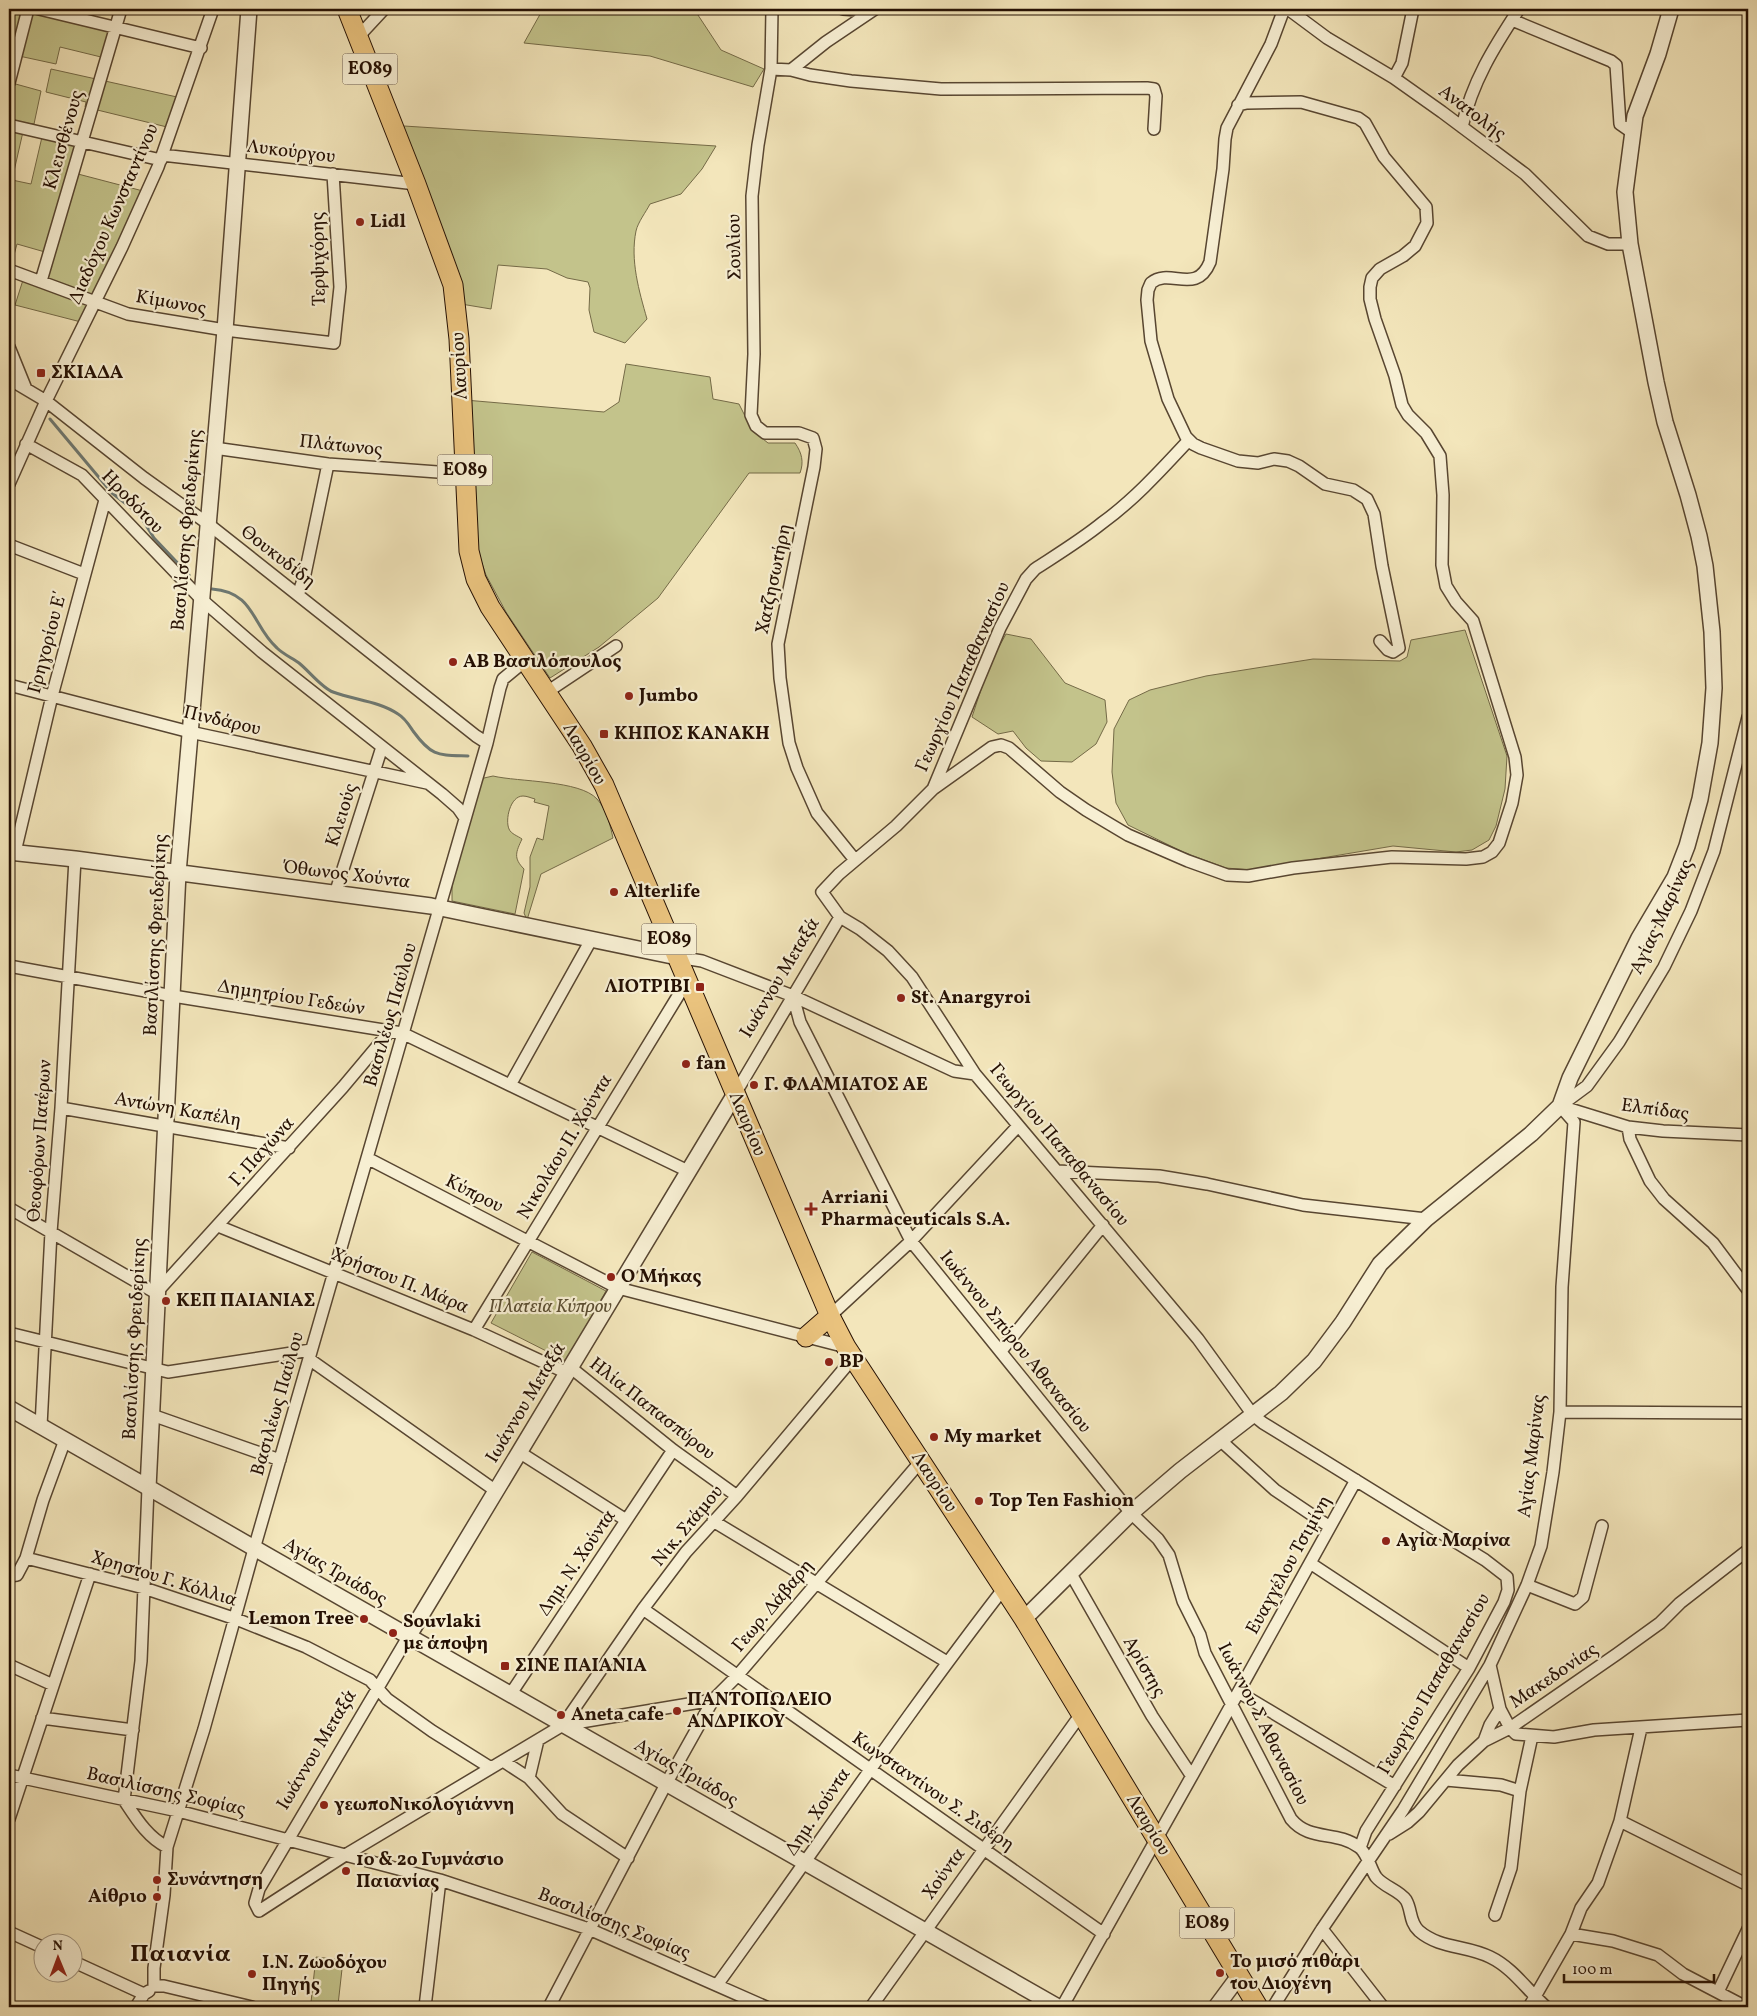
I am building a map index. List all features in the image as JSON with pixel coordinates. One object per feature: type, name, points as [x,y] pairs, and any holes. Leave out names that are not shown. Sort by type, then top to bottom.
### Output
[{"type":"main road","name":"Λαυρίου","points":[[347,9],[416,184],[453,285],[459,339],[469,551],[476,579],[490,607],[588,756],[604,785],[830,1316],[849,1353],[1024,1619],[1258,2007]]},
{"type":"main road","points":[[806,1337],[830,1316]]},
{"type":"street","points":[[9,83],[28,9]]},
{"type":"street","points":[[39,9],[201,48]]},
{"type":"street","name":"Κλεισθένους","points":[[41,281],[121,9]]},
{"type":"street","name":"Διαδόχου Κωνσταντίνου","points":[[9,484],[13,462],[26,444],[94,301],[122,247],[162,157],[213,9]]},
{"type":"street","name":"Βασιλίσσης Φρειδερίκης","points":[[124,1800],[141,1661],[156,1293],[178,873],[225,330],[249,9]]},
{"type":"street","points":[[358,37],[384,9]]},
{"type":"street","name":"Σουλίου","points":[[772,9],[771,69],[758,145],[752,196],[754,354],[751,415],[756,426],[765,433],[799,433],[813,438]]},
{"type":"street","points":[[843,9],[873,10]]},
{"type":"street","points":[[1284,9],[1271,44],[1230,119],[1224,139],[1222,169],[1208,268],[1196,279],[1163,278],[1154,280],[1147,294],[1148,325],[1154,356],[1172,409],[1188,440],[1210,452],[1238,461],[1258,462],[1274,459],[1288,461],[1299,466],[1325,484],[1353,490],[1367,499],[1374,511],[1382,566],[1399,648],[1393,652],[1388,650],[1380,641]]},
{"type":"street","name":"Ανατολής","points":[[1288,9],[1327,38],[1394,78],[1525,174],[1588,236],[1608,244],[1630,244]]},
{"type":"street","points":[[1394,78],[1402,63],[1412,9]]},
{"type":"street","points":[[1462,127],[1481,70],[1519,9]]},
{"type":"street","points":[[1560,1106],[1570,1078],[1639,938],[1675,877],[1684,854],[1700,799],[1710,743],[1714,688],[1712,632],[1705,566],[1688,494],[1665,422],[1656,382],[1630,244],[1625,192],[1635,116],[1658,54],[1671,9]]},
{"type":"street","points":[[791,70],[826,42],[873,10]]},
{"type":"street","points":[[1512,20],[1611,61],[1616,65],[1620,124],[1633,133]]},
{"type":"street","points":[[771,69],[791,70],[851,81],[941,89],[1154,89],[1156,96],[1154,129]]},
{"type":"street","points":[[933,789],[992,747],[1002,745],[1009,748],[1060,792],[1106,822],[1157,848],[1227,875],[1248,876],[1293,868],[1392,857],[1475,858],[1483,857],[1492,852],[1499,843],[1512,803],[1518,775],[1515,757],[1473,621],[1456,602],[1446,586],[1442,565],[1443,495],[1440,456],[1437,447],[1402,406],[1395,376],[1384,350],[1370,299],[1372,278],[1380,269],[1403,256],[1415,246],[1427,223],[1426,207],[1384,157],[1365,123],[1358,118],[1301,102],[1247,103],[1238,106]]},
{"type":"street","name":"Λυκούργου","points":[[9,125],[82,142],[162,157],[237,163],[416,184]]},
{"type":"street","name":"Τερψιχόρης","points":[[333,174],[340,287],[334,343]]},
{"type":"street","name":"Κίμωνος","points":[[9,270],[128,314],[225,330],[334,343]]},
{"type":"street","points":[[9,347],[26,389]]},
{"type":"street","name":"Θουκυδίδη","points":[[9,379],[46,401],[144,478],[207,523],[487,743]]},
{"type":"street","name":"Χατζησωτήρη","points":[[813,438],[816,449],[814,468],[778,644],[780,678],[789,742],[796,768],[817,813],[855,860]]},
{"type":"street","name":"Γεωργίου Παπαθανασίου","points":[[1188,440],[1169,462],[1103,523],[1035,569],[1026,579],[1000,628],[933,789],[896,826],[855,860],[822,892],[840,917],[860,929],[899,961],[912,977],[975,1074],[1198,1339],[1253,1415],[1485,1560],[1507,1577],[1508,1590],[1504,1602],[1468,1668],[1366,1831],[1360,1848]]},
{"type":"street","name":"Ηροδότου","points":[[26,444],[82,475],[201,599],[262,652],[458,808],[465,818]]},
{"type":"street","name":"Πλάτωνος","points":[[214,448],[328,464],[465,474]]},
{"type":"street","points":[[298,595],[305,574],[328,464]]},
{"type":"street","name":"Γρηγορίου Ε΄","points":[[12,852],[104,500]]},
{"type":"street","points":[[9,545],[84,574]]},
{"type":"street","points":[[547,692],[616,646]]},
{"type":"street","name":"Βασιλέως Παύλου","points":[[154,1986],[154,1968],[164,1895],[167,1847],[236,1619],[254,1549],[487,743],[503,679],[526,660]]},
{"type":"street","name":"Πινδάρου","points":[[9,685],[190,732],[428,784]]},
{"type":"street","name":"Αγίας Μαρίνας","points":[[1024,1619],[1130,1513],[1220,1440],[1281,1394],[1314,1361],[1343,1322],[1380,1264],[1426,1219],[1531,1134],[1560,1106],[1587,1086],[1619,1042],[1664,967],[1684,927],[1714,851],[1748,717]]},
{"type":"street","name":"Κλειούς","points":[[335,894],[382,747]]},
{"type":"street","name":"Όθωνος Χούντα","points":[[12,852],[440,908],[677,957]]},
{"type":"street","name":"Θεοφόρων Πατέρων","points":[[41,1426],[51,1232],[61,1108],[75,859]]},
{"type":"street","name":"Ιωάννου Μεταξά","points":[[347,1854],[259,1911],[255,1903],[259,1888],[287,1839],[840,917]]},
{"type":"street","points":[[510,1085],[591,940]]},
{"type":"street","points":[[677,957],[702,961],[793,996],[954,1071],[975,1074]]},
{"type":"street","name":"Δημητρίου Γεδεών","points":[[9,966],[173,996],[402,1033],[688,1171]]},
{"type":"street","name":"Νικολάου Π. Χούντα","points":[[474,1330],[681,990],[689,988]]},
{"type":"street","name":"Ιωάννου Σπύρου Αθανασίου","points":[[793,996],[800,1022],[911,1241],[1130,1513]]},
{"type":"street","name":"Γ. Παγώνα","points":[[156,1293],[288,1148],[390,1031]]},
{"type":"street","name":"Αγίας Μαρίνας","points":[[1273,2007],[1322,1929],[1386,1835],[1490,1665],[1527,1586],[1540,1546],[1553,1472],[1560,1412],[1562,1287],[1574,1122],[1560,1106]]},
{"type":"street","name":"Ελπίδας","points":[[1560,1106],[1628,1127],[1663,1131],[1748,1135]]},
{"type":"street","name":"Αντώνη Καπέλη","points":[[61,1108],[288,1148]]},
{"type":"street","points":[[830,1316],[911,1241],[1018,1126]]},
{"type":"street","points":[[1628,1127],[1630,1139],[1650,1181],[1664,1199],[1713,1243],[1748,1290]]},
{"type":"street","name":"Κύπρου","points":[[367,1158],[618,1288],[806,1337],[849,1353]]},
{"type":"street","points":[[1057,1172],[1159,1176],[1207,1184],[1303,1205],[1426,1219]]},
{"type":"street","points":[[9,1208],[156,1293]]},
{"type":"street","points":[[1000,1351],[1103,1225]]},
{"type":"street","name":"Χρήστου Π. Μάρα","points":[[218,1226],[569,1370]]},
{"type":"street","points":[[9,1333],[168,1372],[310,1354],[496,1492]]},
{"type":"street","name":"Νικ. Στάμου","points":[[562,1725],[643,1609],[686,1552],[737,1496],[849,1353]]},
{"type":"street","name":"Ηλία Παπασπύρου","points":[[569,1370],[673,1450],[737,1496]]},
{"type":"street","name":"Αγίας Τριάδος","points":[[9,1408],[562,1725],[1060,2007]]},
{"type":"street","points":[[1560,1412],[1748,1413]]},
{"type":"street","points":[[152,1415],[280,1460]]},
{"type":"street","points":[[9,1576],[16,1575],[26,1558],[43,1500],[65,1440]]},
{"type":"street","points":[[1220,1440],[1275,1490],[1330,1527]]},
{"type":"street","name":"Δημ. Ν. Χούντα","points":[[510,1695],[673,1450]]},
{"type":"street","points":[[519,1452],[626,1520]]},
{"type":"street","name":"Γεωρ. Δάβαρη","points":[[549,2007],[666,1784],[713,1700],[737,1676],[921,1461]]},
{"type":"street","name":"Ευαγγέλου Τσιμίνη","points":[[1060,2007],[1104,1934],[1191,1775],[1240,1692],[1356,1480]]},
{"type":"street","name":"Ιωάννου Σ Αθανασίου","points":[[1130,1513],[1158,1539],[1170,1555],[1183,1601],[1200,1635],[1205,1654],[1282,1804],[1296,1826],[1306,1832],[1334,1837],[1360,1848]]},
{"type":"street","points":[[713,1521],[947,1662]]},
{"type":"street","points":[[1527,1586],[1575,1604],[1580,1602],[1602,1526]]},
{"type":"street","name":"Μακεδονίας","points":[[1386,1835],[1408,1822],[1464,1758],[1484,1741],[1510,1728],[1660,1623],[1680,1603],[1748,1550]]},
{"type":"street","name":"Χρηστου Γ. Κόλλια","points":[[26,1558],[144,1588],[236,1619],[315,1651],[370,1680],[387,1699],[432,1731],[491,1768]]},
{"type":"street","points":[[1310,1562],[1468,1668]]},
{"type":"street","points":[[9,1819],[90,1574]]},
{"type":"street","name":"Αρίστης","points":[[1070,1574],[1152,1716],[1191,1775]]},
{"type":"street","name":"Δημ. Χούντα","points":[[717,1985],[805,1863],[869,1769],[1004,1588]]},
{"type":"street","name":"Κωνσταντίνου Σ. Σιδέρη","points":[[643,1609],[1104,1934]]},
{"type":"street","points":[[9,1665],[53,1685]]},
{"type":"street","points":[[1490,1665],[1500,1709],[1510,1728],[1516,1734],[1554,1737],[1594,1730],[1748,1720]]},
{"type":"street","points":[[1240,1692],[1395,1786]]},
{"type":"street","points":[[347,1854],[562,1725],[713,1700]]},
{"type":"street","points":[[1484,1741],[1490,1725],[1500,1709]]},
{"type":"street","name":"Χούντα","points":[[871,2007],[1081,1714]]},
{"type":"street","points":[[42,1718],[133,1730]]},
{"type":"street","points":[[1532,2002],[1571,1934],[1581,1908],[1598,1883],[1620,1821],[1641,1728]]},
{"type":"street","points":[[1495,1915],[1511,1868],[1520,1791],[1532,1736]]},
{"type":"street","points":[[529,1778],[538,1740]]},
{"type":"street","points":[[503,1761],[529,1778],[562,1814],[628,1858]]},
{"type":"street","name":"Βασιλίσσης Σοφίας","points":[[9,1775],[178,1811],[440,1880],[589,1929],[717,1985],[759,2006]]},
{"type":"street","points":[[1446,1780],[1502,1785],[1520,1791]]},
{"type":"street","points":[[124,1800],[144,1829],[153,1838],[167,1847]]},
{"type":"street","points":[[1620,1821],[1748,1885]]},
{"type":"street","points":[[1360,1848],[1377,1878],[1406,1900],[1411,1921],[1417,1929],[1429,1939],[1443,1945],[1488,1956],[1509,1969],[1532,2002],[1546,2007]]},
{"type":"street","points":[[425,2007],[440,1880]]},
{"type":"street","points":[[1322,1929],[1383,2007]]},
{"type":"street","points":[[1718,1992],[1748,1930]]},
{"type":"street","points":[[9,1932],[32,1942]]},
{"type":"street","points":[[1571,1934],[1613,1941],[1658,1955],[1683,1974],[1746,2007]]},
{"type":"street","points":[[82,1966],[144,1994]]},
{"type":"street","points":[[1216,2007],[1239,1976]]},
{"type":"street","points":[[136,2007],[144,1994],[154,1986],[164,1986],[252,2007]]},
{"type":"green space","points":[[9,9],[27,9],[111,29],[101,57],[60,47],[56,64],[19,56],[22,48],[9,44]]},
{"type":"green space","points":[[543,9],[694,9],[721,50],[764,69],[753,87],[650,56],[524,43]]},
{"type":"green space","points":[[51,69],[177,97],[167,127],[85,107],[86,102],[46,92]]},
{"type":"green space","points":[[12,83],[41,91],[34,124],[25,123],[12,180],[31,184],[42,137],[78,145],[45,252],[17,244],[11,266],[9,266],[9,95]]},
{"type":"green space","points":[[404,126],[716,146],[702,169],[681,194],[650,204],[638,224],[634,242],[635,264],[638,286],[647,319],[625,343],[594,332],[589,310],[590,288],[588,282],[567,278],[547,269],[498,265],[491,309],[461,304],[398,130]]},
{"type":"green space","points":[[78,174],[143,191],[81,322],[15,305],[23,280],[43,286]]},
{"type":"green space","points":[[626,364],[710,377],[713,399],[739,404],[752,430],[768,443],[795,443],[802,458],[802,465],[800,473],[749,473],[658,598],[599,647],[550,678],[506,612],[486,575],[478,552],[476,502],[465,400],[604,412],[619,402]]},
{"type":"green space","points":[[1465,630],[1507,756],[1505,789],[1496,826],[1489,840],[1472,850],[1456,852],[1393,846],[1251,870],[1226,868],[1183,852],[1128,825],[1116,803],[1112,772],[1114,729],[1129,700],[1150,690],[1206,676],[1313,659],[1400,661],[1407,657],[1411,640]]},
{"type":"green space","points":[[1006,634],[1031,639],[1065,683],[1105,700],[1107,722],[1096,744],[1072,762],[1041,761],[1026,748],[1013,731],[998,734],[972,717],[989,665]]},
{"type":"green space","points":[[493,776],[563,785],[589,793],[597,799],[603,808],[612,833],[613,838],[541,874],[527,920],[524,913],[530,887],[530,857],[537,838],[543,840],[549,806],[534,802],[535,799],[528,797],[523,796],[515,800],[508,815],[510,831],[522,839],[518,848],[517,858],[524,869],[515,914],[452,901],[452,885],[477,787],[484,778]]},
{"type":"green space","name":"Πλατεία Κύπρου","points":[[532,1252],[606,1291],[566,1361],[491,1323]]},
{"type":"green space","points":[[316,1957],[343,1960],[338,2005],[311,2002]]},
{"type":"waterway","points":[[50,419],[112,493],[139,514],[154,538],[189,575]]},
{"type":"waterway","points":[[212,589],[226,591],[237,596],[245,603],[262,630],[277,648],[299,663],[329,690],[341,695],[375,703],[391,710],[407,722],[425,746],[436,753],[468,756]]},
{"type":"place","name":"Lidl","points":[[360,222]]},
{"type":"place","name":"ΣΚΙΑΔΑ","points":[[41,373]]},
{"type":"place","name":"ΑΒ Βασιλόπουλος","points":[[453,662]]},
{"type":"place","name":"Jumbo","points":[[629,696]]},
{"type":"place","name":"ΚΗΠΟΣ ΚΑΝΑΚΗ","points":[[604,734]]},
{"type":"place","name":"Alterlife","points":[[614,892]]},
{"type":"place","name":"ΛΙΟΤΡΙΒΙ","points":[[700,987]]},
{"type":"place","name":"St. Anargyroi","points":[[901,998]]},
{"type":"place","name":"fan","points":[[686,1064]]},
{"type":"place","name":"Γ. ΦΛΑΜΙΑΤΟΣ ΑΕ","points":[[754,1085]]},
{"type":"place","name":"Arriani Pharmaceuticals S.A.","points":[[811,1209]]},
{"type":"place","name":"Ο Μήκας","points":[[611,1277]]},
{"type":"place","name":"ΚΕΠ ΠΑΙΑΝΙΑΣ","points":[[166,1301]]},
{"type":"place","name":"BP","points":[[829,1362]]},
{"type":"place","name":"My market","points":[[934,1437]]},
{"type":"place","name":"Top Ten Fashion","points":[[979,1501]]},
{"type":"place","name":"Αγία Μαρίνα","points":[[1386,1541]]},
{"type":"place","name":"Lemon Tree","points":[[364,1619]]},
{"type":"place","name":"Souvlaki με άποψη","points":[[393,1633]]},
{"type":"place","name":"ΣΙΝΕ ΠΑΙΑΝΙΑ","points":[[505,1666]]},
{"type":"place","name":"ΠΑΝΤΟΠΩΛΕΙΟ ΑΝΔΡΙΚΟΥ","points":[[677,1711]]},
{"type":"place","name":"Aneta cafe","points":[[561,1715]]},
{"type":"place","name":"γεωποΝικολογιάννη","points":[[324,1805]]},
{"type":"place","name":"1ο & 2ο Γυμνάσιο Παιανίας","points":[[346,1871]]},
{"type":"place","name":"Συνάντηση","points":[[157,1880]]},
{"type":"place","name":"Αίθριο","points":[[157,1897]]},
{"type":"place","name":"Το μισό πιθάρι του Διογένη","points":[[1220,1973]]},
{"type":"place","name":"Ι.Ν. Ζωοδόχου Πηγής","points":[[252,1974]]},
{"type":"district","name":"Παιανία","points":[[181,1955]]}]
